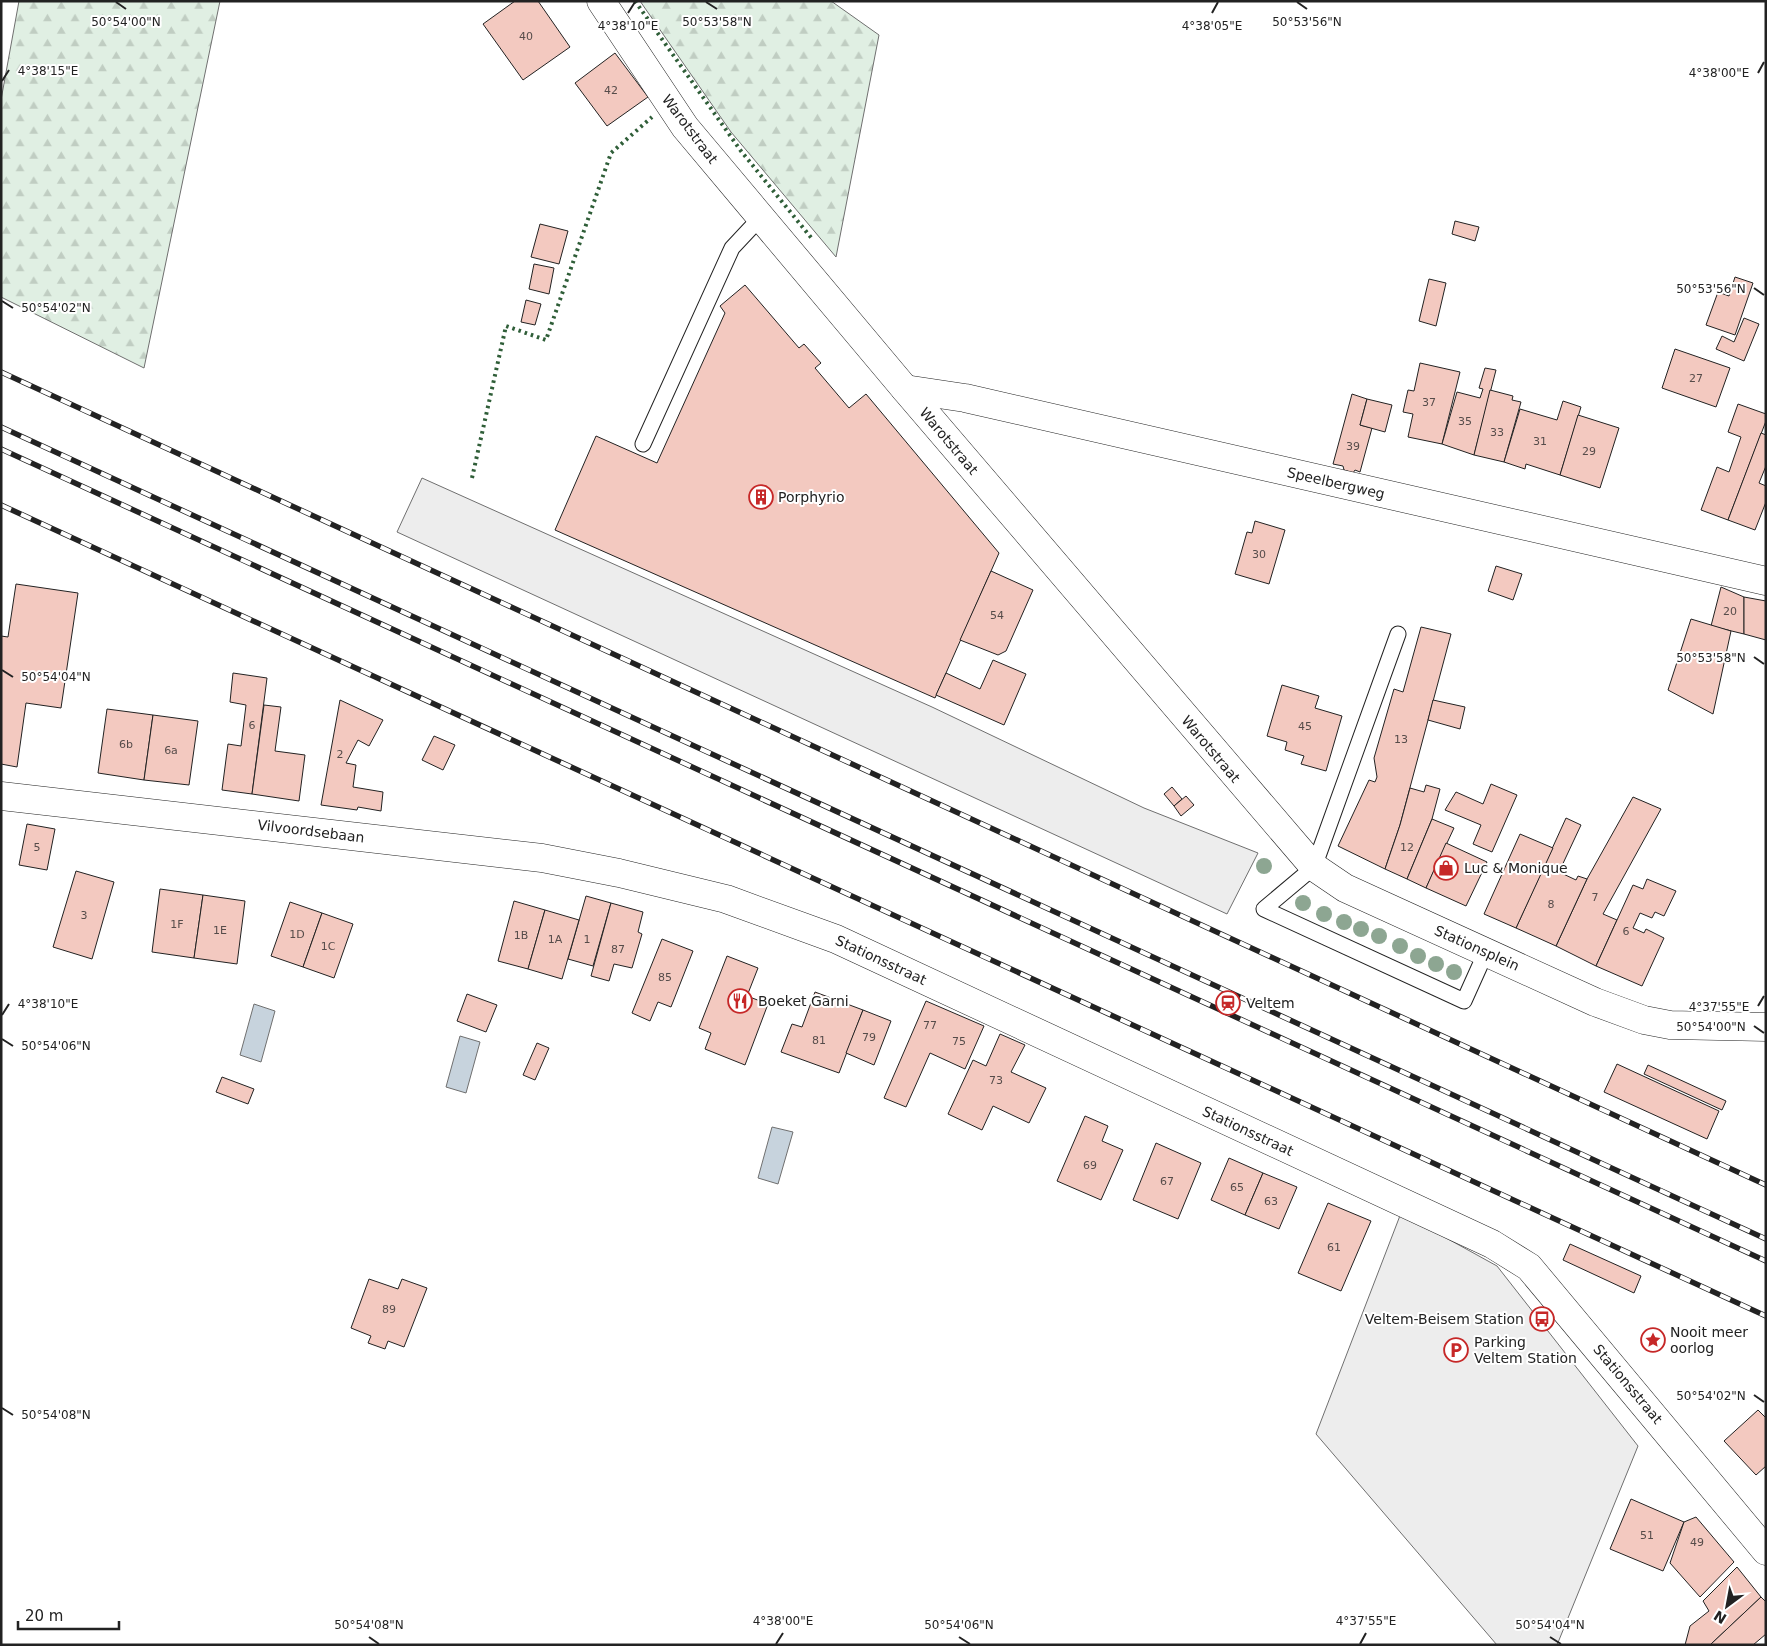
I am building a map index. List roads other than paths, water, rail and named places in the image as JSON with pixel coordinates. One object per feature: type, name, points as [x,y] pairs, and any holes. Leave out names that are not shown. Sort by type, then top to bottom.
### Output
[{"type":"street","name":"Warotstraat","points":[[601,1],[685,127],[905,389],[1314,867]]},
{"type":"street","name":"Speelbergweg","points":[[905,389],[974,400],[1766,581]]},
{"type":"street","name":"Vilvoordsebaan","points":[[1,796],[506,854],[619,873]]},
{"type":"street","name":"Stationsplein","points":[[1314,867],[1345,888],[1596,1002],[1644,1020],[1670,1025],[1766,1027]]},
{"type":"street","name":"Stationsstraat","points":[[619,873],[726,899],[836,939],[1492,1244],[1529,1267],[1761,1536]]},
{"type":"lane","points":[[643,444],[732,248],[761,217]]},
{"type":"lane","points":[[1398,634],[1314,867],[1264,909],[1464,1001],[1486,952]]},
{"type":"railway","points":[[1,372],[1766,1185]]},
{"type":"railway","points":[[1,427],[1766,1239]]},
{"type":"railway","points":[[1,449],[1766,1261]]},
{"type":"railway","points":[[1,505],[1766,1316]]},
{"type":"place","name":"Porphyrio","points":[[761,497]]},
{"type":"place","name":"Luc & Monique","points":[[1446,868]]},
{"type":"place","name":"Boeket Garni","points":[[740,1001]]},
{"type":"place","name":"Veltem","points":[[1228,1003]]},
{"type":"place","name":"Veltem-Beisem Station","points":[[1542,1319]]},
{"type":"place","name":"Nooit meer oorlog","points":[[1653,1340]]},
{"type":"place","name":"Parking Veltem Station","points":[[1456,1350]]}]
